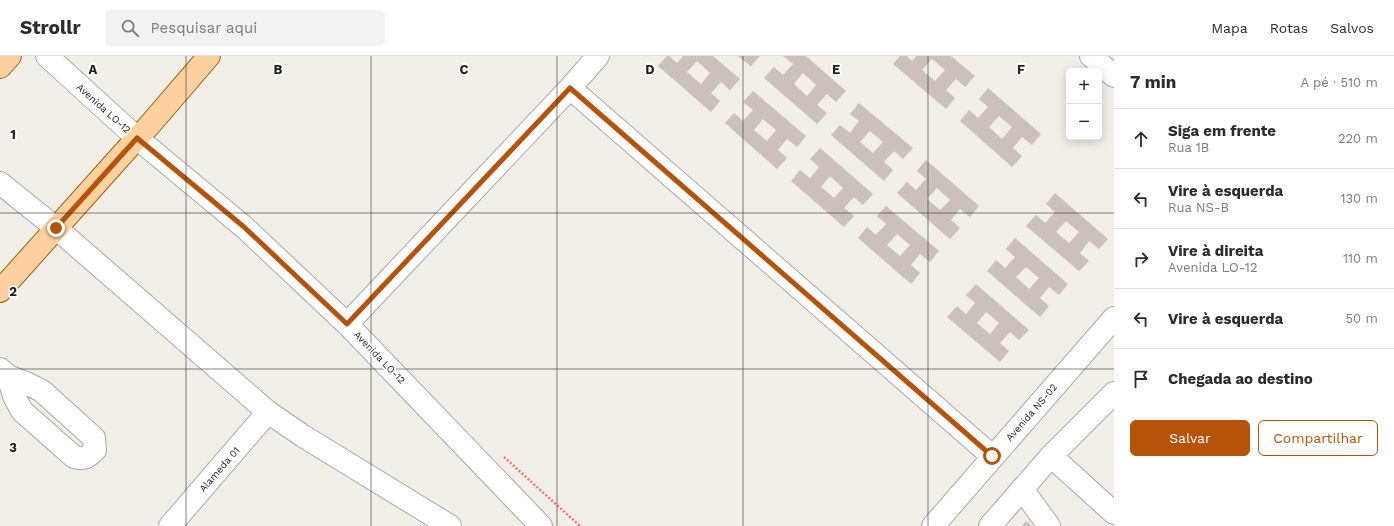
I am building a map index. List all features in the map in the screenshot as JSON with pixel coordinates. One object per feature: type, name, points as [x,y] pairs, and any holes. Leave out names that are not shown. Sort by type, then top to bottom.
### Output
[{"type":"main road","points":[[0,68],[10,56]]},
{"type":"main road","points":[[0,291],[147,128],[209,56]]},
{"type":"street","name":"Avenida LO-12","points":[[47,56],[137,138],[244,227],[347,324],[541,526]]},
{"type":"street","points":[[347,324],[570,88],[598,56]]},
{"type":"street","points":[[1091,56],[1114,76]]},
{"type":"street","points":[[570,88],[992,456]]},
{"type":"street","points":[[0,184],[56,228],[268,412],[303,436],[450,526]]},
{"type":"street","name":"Avenida NS-02","points":[[933,526],[992,456],[1114,318]]},
{"type":"street","points":[[990,526],[1051,456],[1114,393]]},
{"type":"street","name":"Alameda 01","points":[[170,526],[268,412]]},
{"type":"street","points":[[1051,456],[1114,513]]},
{"type":"street","points":[[1022,489],[1049,526]]},
{"type":"building","points":[[667,56],[677,63],[683,56],[713,56],[740,79],[730,90],[721,82],[711,93],[720,101],[711,112],[658,66]],"holes":[[[697,61],[710,73],[701,84],[687,72]]]},
{"type":"building","points":[[738,56],[760,56],[751,66]]},
{"type":"building","points":[[783,56],[806,56],[846,91],[836,102],[827,94],[817,105],[827,113],[817,124],[764,78],[774,67],[783,75],[793,64]],"holes":[[[803,73],[816,85],[807,96],[794,84]]]},
{"type":"building","points":[[900,56],[907,56],[912,61],[916,56],[951,56],[975,76],[965,87],[956,79],[946,90],[955,98],[946,109],[893,64]],"holes":[[[932,59],[945,70],[935,81],[922,70]]]},
{"type":"building","points":[[988,88],[1041,134],[1032,145],[1022,137],[1013,148],[1022,156],[1012,167],[960,121],[969,110],[978,118],[988,107],[979,99]],"holes":[[[999,116],[1012,127],[1002,139],[989,127]]]},
{"type":"building","points":[[753,91],[806,136],[797,147],[787,139],[778,150],[787,158],[777,169],[725,123],[734,113],[743,121],[753,110],[743,102]],"holes":[[[763,119],[776,130],[767,141],[754,130]]]},
{"type":"building","points":[[859,103],[913,148],[903,159],[894,151],[884,162],[893,170],[884,181],[831,135],[840,125],[850,133],[859,121],[850,114]],"holes":[[[870,131],[883,142],[873,153],[860,142]]]},
{"type":"building","points":[[820,148],[873,194],[863,205],[854,197],[844,208],[854,216],[844,227],[791,181],[800,170],[810,178],[819,167],[810,159]],"holes":[[[830,176],[843,188],[834,198],[821,187]]]},
{"type":"building","points":[[926,160],[979,206],[970,217],[960,209],[951,220],[960,228],[950,239],[897,193],[907,182],[916,190],[926,179],[917,171]],"holes":[[[937,188],[950,200],[940,210],[927,199]]]},
{"type":"building","points":[[1055,193],[1108,239],[1099,249],[1089,241],[1080,253],[1089,261],[1079,271],[1026,226],[1036,215],[1045,223],[1055,212],[1046,204]],"holes":[[[1066,221],[1079,232],[1069,243],[1056,232]]]},
{"type":"building","points":[[886,206],[939,251],[930,262],[920,254],[911,265],[920,273],[911,284],[858,238],[867,227],[876,235],[886,224],[877,216]],"holes":[[[897,234],[910,245],[900,256],[887,245]]]},
{"type":"building","points":[[1015,238],[1068,284],[1059,295],[1049,287],[1040,298],[1049,306],[1040,317],[987,271],[996,260],[1005,268],[1015,257],[1006,249]],"holes":[[[1026,267],[1039,278],[1029,289],[1016,277]]]},
{"type":"building","points":[[976,284],[1029,330],[1019,340],[1010,332],[1000,343],[1009,351],[1000,362],[947,317],[957,306],[966,314],[975,303],[966,295]],"holes":[[[986,312],[999,323],[990,334],[977,323]]]},
{"type":"building","points":[[1026,521],[1032,526],[1022,526]]},
{"type":"route","points":[[56,228],[137,138],[244,227],[347,324],[570,88],[992,456]]}]
